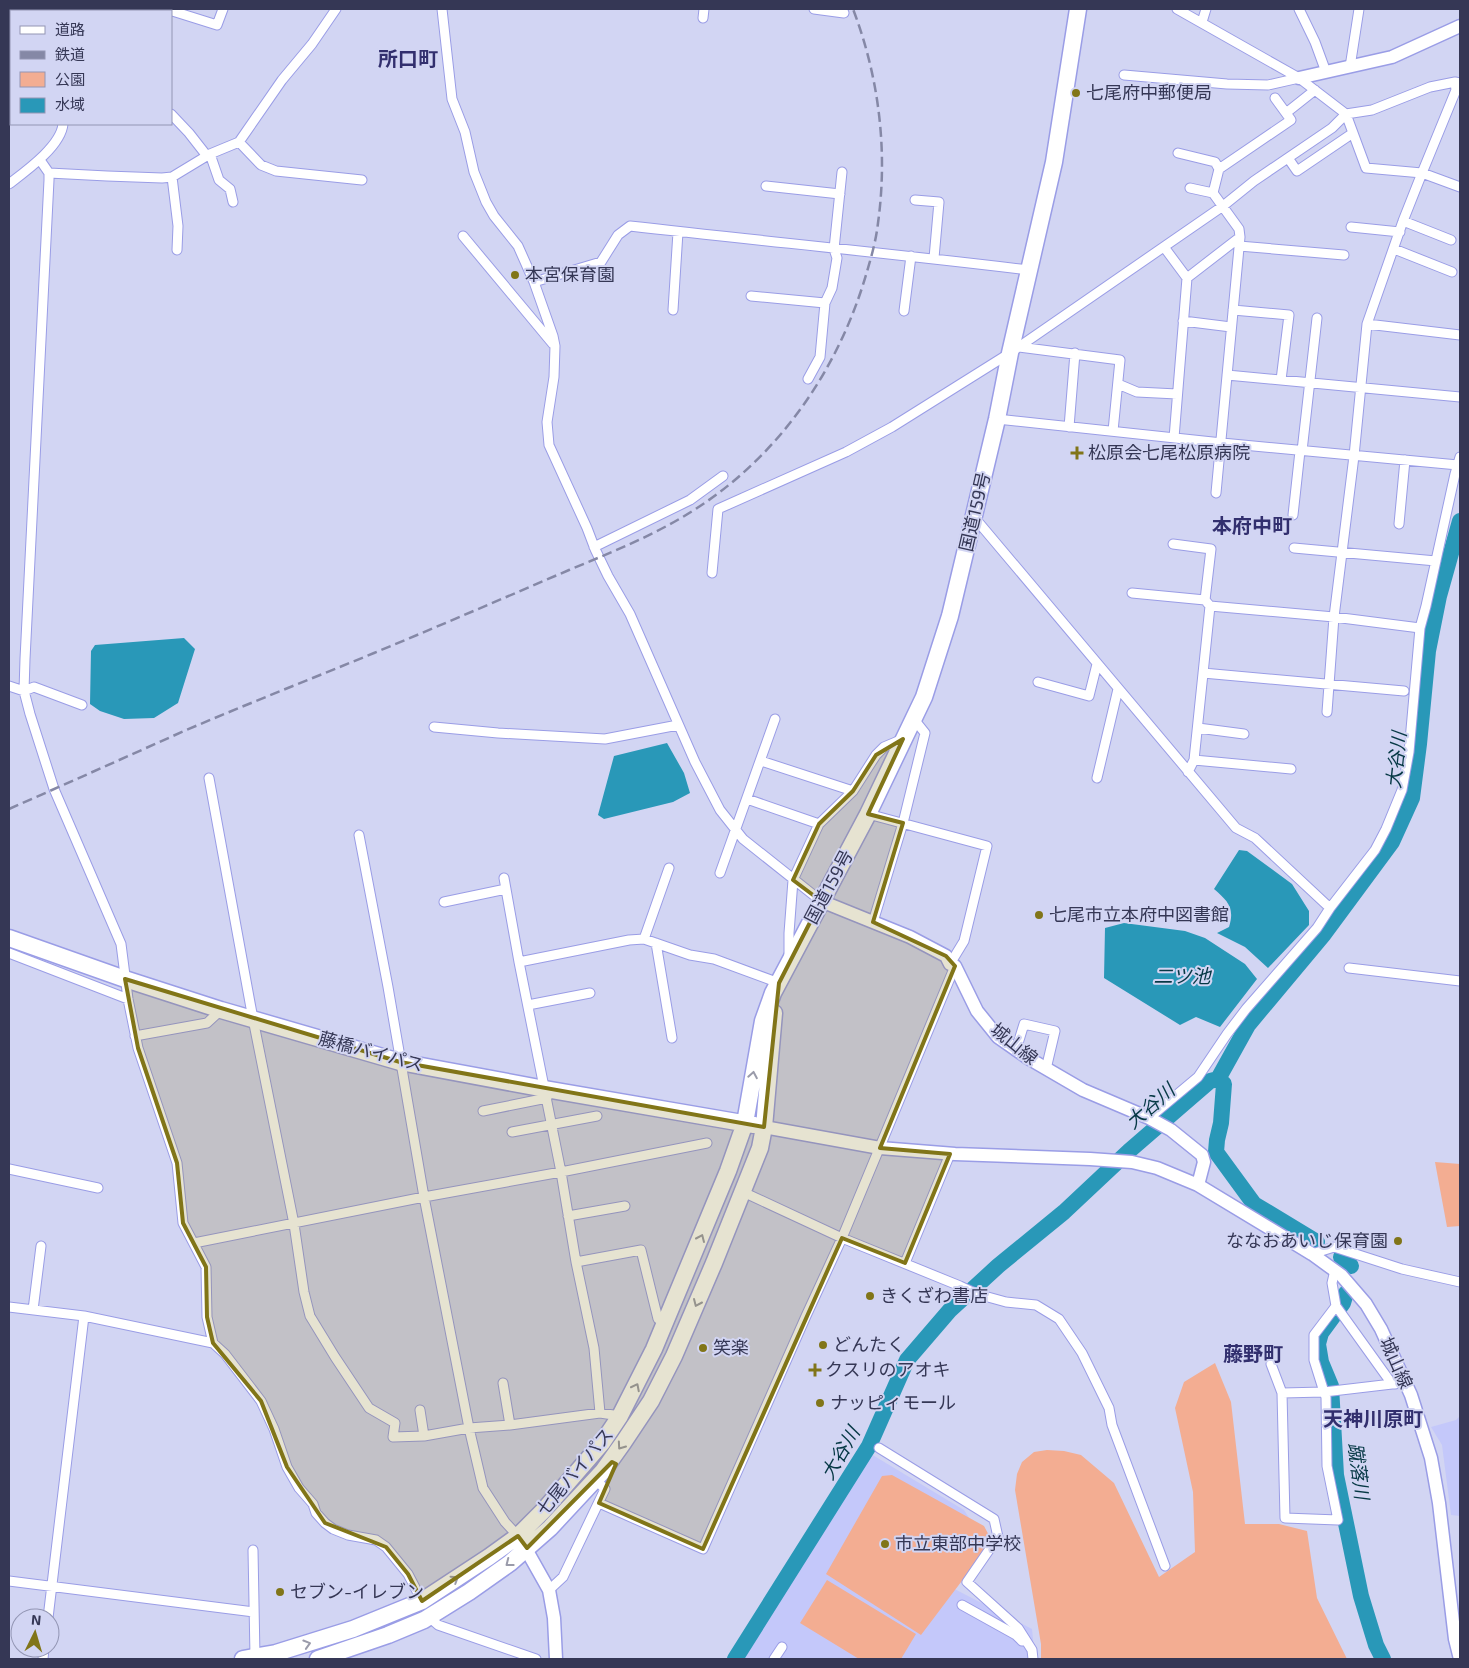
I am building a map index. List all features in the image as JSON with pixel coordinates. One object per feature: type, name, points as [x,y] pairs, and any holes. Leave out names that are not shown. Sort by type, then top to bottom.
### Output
[{"type":"highway","name":"国道159号","points":[[745,1123],[763,1021],[772,993],[868,814],[924,697],[950,616],[1014,350],[1029,270],[1054,162],[1078,9]]},
{"type":"highway","name":"藤橋バイパス","points":[[9,938],[125,979],[221,1010],[400,1062],[546,1094],[764,1127]]},
{"type":"highway","name":"国道159号","points":[[764,1127],[774,1014],[779,983]]},
{"type":"highway","name":"七尾バイパス","points":[[318,1659],[353,1654],[429,1617],[510,1563],[544,1510],[602,1443],[620,1416],[654,1350],[720,1192],[745,1123]]},
{"type":"highway","name":"七尾バイパス","points":[[251,1658],[276,1653],[353,1629],[422,1601],[489,1557],[550,1528],[596,1480],[651,1401],[674,1356],[712,1269],[760,1148],[764,1127]]},
{"type":"main road","points":[[1299,78],[1392,57],[1460,26]]},
{"type":"main road","name":"城山線","points":[[821,901],[910,938],[946,956],[953,965],[977,1012],[998,1037],[1046,1069],[1083,1090],[1151,1119],[1171,1130],[1202,1155],[1204,1162],[1198,1185]]},
{"type":"main road","name":"城山線","points":[[764,1127],[880,1148],[950,1154],[1108,1160],[1158,1168],[1198,1185],[1312,1254],[1341,1274],[1366,1304],[1381,1329],[1411,1395],[1431,1458],[1439,1503],[1455,1639],[1460,1659]]},
{"type":"main road","points":[[522,1542],[549,1590],[554,1618],[556,1659]]},
{"type":"street","points":[[166,9],[185,12],[217,25],[223,9]]},
{"type":"street","points":[[49,173],[162,178],[172,176],[209,155],[239,142],[282,80],[312,44],[336,9]]},
{"type":"street","points":[[442,9],[452,99],[465,132],[474,172],[494,216],[518,246],[549,321],[555,346],[554,377],[547,422],[549,445],[594,547],[630,614],[678,725],[720,810],[743,839],[821,901]]},
{"type":"street","points":[[814,9],[844,13],[842,9]]},
{"type":"street","points":[[1177,9],[1299,78],[1346,114],[1366,168],[1422,173],[1460,187]]},
{"type":"street","points":[[1202,22],[1206,9]]},
{"type":"street","points":[[1299,9],[1316,42],[1326,72]]},
{"type":"street","points":[[1350,67],[1358,9]]},
{"type":"street","points":[[1124,75],[1227,84],[1268,85],[1299,78]]},
{"type":"street","points":[[712,573],[718,509],[853,448],[890,428],[1014,350],[1164,247],[1223,206],[1254,181],[1332,128],[1346,114],[1372,110],[1430,87],[1458,81],[1403,221],[1367,324],[1354,456],[1334,617],[1328,712]]},
{"type":"street","points":[[1286,113],[1315,90]]},
{"type":"street","points":[[1213,193],[1219,169],[1290,120],[1275,98]]},
{"type":"street","points":[[172,115],[209,155],[219,180],[230,189],[233,202]]},
{"type":"street","points":[[9,184],[40,160],[62,131],[63,125]]},
{"type":"street","points":[[1288,158],[1297,171],[1353,134]]},
{"type":"street","points":[[239,142],[261,165],[276,171],[362,180]]},
{"type":"street","points":[[1178,153],[1215,162],[1219,169]]},
{"type":"street","points":[[40,160],[49,173],[24,691],[54,789],[121,944],[135,1036],[177,1163],[183,1223],[206,1267],[207,1317],[213,1343]]},
{"type":"street","points":[[808,379],[820,357],[825,303],[832,288],[837,258],[834,249],[842,172]]},
{"type":"street","points":[[172,176],[178,226],[177,250]]},
{"type":"street","points":[[766,186],[840,194]]},
{"type":"street","points":[[1190,188],[1213,193],[1239,229],[1222,443],[1216,493]]},
{"type":"street","points":[[915,200],[939,202],[934,258]]},
{"type":"street","points":[[1403,221],[1451,240]]},
{"type":"street","points":[[534,282],[601,262],[618,236],[630,226],[834,249],[934,258],[1029,270]]},
{"type":"street","points":[[1351,227],[1400,232]]},
{"type":"street","points":[[673,310],[678,232]]},
{"type":"street","points":[[463,236],[555,346]]},
{"type":"street","points":[[1187,278],[1239,241],[1344,255]]},
{"type":"street","points":[[1164,247],[1187,278],[1174,438]]},
{"type":"street","points":[[1394,250],[1452,272]]},
{"type":"street","points":[[904,310],[911,256]]},
{"type":"street","points":[[751,296],[825,303]]},
{"type":"street","points":[[1233,310],[1289,315],[1281,380]]},
{"type":"street","points":[[1293,515],[1317,318]]},
{"type":"street","points":[[1183,321],[1231,327]]},
{"type":"street","points":[[1367,324],[1460,334]]},
{"type":"street","points":[[1014,350],[1075,353],[1120,360],[1113,431]]},
{"type":"street","points":[[1069,427],[1075,353]]},
{"type":"street","points":[[1227,375],[1460,396]]},
{"type":"street","points":[[1118,384],[1137,392],[1177,394]]},
{"type":"street","points":[[997,419],[1354,456],[1405,460],[1459,461],[1420,628],[1409,752],[1402,790],[1386,830],[1375,850],[1330,908],[1317,928],[1226,1034],[1198,1077],[1151,1119]]},
{"type":"street","points":[[1399,524],[1405,460]]},
{"type":"street","points":[[594,547],[690,500],[723,476]]},
{"type":"street","points":[[974,517],[1236,828],[1255,838],[1330,908]]},
{"type":"street","points":[[1173,544],[1210,549],[1208,603],[1198,728],[1194,760],[1188,772]]},
{"type":"street","points":[[1294,548],[1436,561]]},
{"type":"street","points":[[1132,593],[1420,628]]},
{"type":"street","points":[[1038,682],[1089,696],[1097,664]]},
{"type":"street","points":[[1203,673],[1404,691]]},
{"type":"street","points":[[9,686],[24,691],[34,687],[82,705]]},
{"type":"street","points":[[1097,778],[1118,689]]},
{"type":"street","points":[[873,922],[903,823],[925,733],[913,718]]},
{"type":"street","points":[[720,873],[775,719]]},
{"type":"street","points":[[434,727],[498,733],[605,739],[678,725]]},
{"type":"street","points":[[1198,728],[1244,734]]},
{"type":"street","points":[[790,962],[789,933],[793,880],[819,824],[852,791],[876,755],[884,747],[903,738]]},
{"type":"street","points":[[1194,760],[1291,769]]},
{"type":"street","points":[[761,761],[852,791]]},
{"type":"street","points":[[209,778],[253,1019],[294,1224],[304,1292],[310,1316],[335,1358],[369,1408],[395,1423],[393,1437],[424,1436],[469,1428],[510,1425],[600,1413],[620,1416]]},
{"type":"street","points":[[747,799],[819,824]]},
{"type":"street","points":[[599,1503],[703,1549],[842,1238],[964,941],[987,846],[868,814]]},
{"type":"street","points":[[359,835],[424,1197],[469,1428],[483,1488],[505,1522],[522,1542]]},
{"type":"street","points":[[644,939],[669,868]]},
{"type":"street","points":[[504,878],[561,1172],[576,1262],[594,1348],[600,1413]]},
{"type":"street","points":[[444,902],[506,888]]},
{"type":"street","points":[[519,962],[629,940],[644,939],[690,955],[714,959],[779,983]]},
{"type":"street","points":[[656,943],[672,1038]]},
{"type":"street","points":[[9,953],[128,999]]},
{"type":"street","points":[[1349,968],[1460,981]]},
{"type":"street","points":[[528,1005],[590,993]]},
{"type":"street","points":[[135,1036],[207,1023],[221,1010]]},
{"type":"street","points":[[1016,1050],[1024,1024],[1055,1031],[1046,1069]]},
{"type":"street","points":[[483,1111],[546,1094]]},
{"type":"street","points":[[512,1132],[552,1126],[597,1116]]},
{"type":"street","points":[[194,1243],[707,1143]]},
{"type":"street","points":[[905,1263],[950,1154]]},
{"type":"street","points":[[9,1169],[98,1188]]},
{"type":"street","points":[[743,1192],[842,1238],[970,1290],[1006,1302],[1036,1305],[1059,1319],[1082,1353],[1109,1408],[1112,1425],[1165,1566]]},
{"type":"street","points":[[568,1216],[625,1206]]},
{"type":"street","points":[[33,1310],[41,1246]]},
{"type":"street","points":[[1312,1254],[1334,1247],[1402,1269],[1460,1282]]},
{"type":"street","points":[[576,1262],[641,1250],[658,1319],[666,1321]]},
{"type":"street","points":[[1335,1270],[1332,1283],[1339,1309],[1392,1384]]},
{"type":"street","points":[[9,1307],[84,1316],[213,1343],[225,1354],[261,1401],[274,1429],[287,1467],[299,1488],[313,1504],[316,1513],[333,1529],[348,1535],[376,1540],[386,1547],[408,1574],[422,1601]]},
{"type":"street","points":[[1271,1364],[1282,1393],[1285,1518],[1338,1520],[1327,1466],[1326,1397],[1314,1360],[1314,1335],[1339,1309]]},
{"type":"street","points":[[49,1608],[84,1316]]},
{"type":"street","points":[[503,1383],[510,1425]]},
{"type":"street","points":[[1282,1393],[1325,1392],[1392,1384],[1406,1385]]},
{"type":"street","points":[[420,1410],[424,1436]]},
{"type":"street","points":[[879,1448],[994,1519],[998,1537],[967,1582],[1018,1628],[1033,1655]]},
{"type":"street","points":[[549,1590],[563,1577],[605,1489],[596,1480]]},
{"type":"street","points":[[251,1658],[254,1612],[253,1550]]},
{"type":"street","points":[[9,1581],[254,1612]]},
{"type":"street","points":[[962,1605],[1016,1635],[1033,1655]]},
{"type":"street","points":[[429,1617],[438,1625],[536,1659]]},
{"type":"street","points":[[774,1659],[782,1647]]},
{"type":"highlighted area","points":[[903,739],[868,814],[903,823],[873,922],[946,956],[955,966],[880,1148],[950,1154],[905,1263],[842,1238],[703,1549],[599,1503],[616,1464],[612,1462],[527,1548],[518,1536],[422,1601],[408,1574],[386,1547],[325,1523],[287,1467],[261,1401],[213,1343],[207,1317],[206,1267],[183,1223],[177,1163],[138,1048],[125,979],[400,1062],[764,1127],[779,983],[821,901],[793,880],[819,824],[853,791],[876,755]]},
{"type":"shaded area","points":[[1460,1416],[1460,1516],[1451,1515],[1442,1445],[1431,1427],[1456,1420]]},
{"type":"shaded area","name":"市立東部中学校","points":[[866,1451],[964,1510],[973,1524],[937,1580],[1032,1629],[1035,1659],[742,1659],[762,1629]]},
{"type":"green space","points":[[1435,1162],[1460,1164],[1460,1226],[1447,1227]]},
{"type":"green space","points":[[1215,1363],[1231,1402],[1245,1524],[1279,1524],[1307,1531],[1317,1598],[1347,1659],[1041,1659],[1041,1644],[1015,1490],[1017,1474],[1022,1462],[1034,1452],[1047,1450],[1081,1455],[1114,1483],[1159,1577],[1195,1552],[1193,1492],[1175,1408],[1184,1382]]},
{"type":"green space","points":[[892,1475],[984,1526],[992,1541],[921,1635],[826,1574],[882,1476]]},
{"type":"green space","points":[[827,1580],[916,1634],[901,1659],[859,1659],[800,1623]]},
{"type":"water","points":[[184,638],[195,649],[178,703],[154,718],[124,719],[100,711],[90,704],[91,651],[95,645]]},
{"type":"water","points":[[667,743],[684,773],[690,793],[673,802],[604,819],[598,815],[614,756]]},
{"type":"water","name":"二ツ池","points":[[1239,850],[1247,851],[1292,884],[1309,911],[1309,925],[1268,968],[1245,947],[1217,933],[1229,927],[1231,910],[1223,897],[1214,889]]},
{"type":"water","name":"二ツ池","points":[[1124,923],[1185,931],[1205,938],[1245,964],[1257,979],[1220,1027],[1196,1017],[1180,1025],[1104,978],[1105,928]]},
{"type":"waterway","name":"大谷川","points":[[735,1659],[869,1446],[907,1360],[950,1310],[998,1266],[1064,1212],[1129,1151],[1210,1081],[1218,1079],[1248,1025],[1324,934],[1392,842],[1412,798],[1428,651],[1439,596],[1460,521]]},
{"type":"waterway","name":"蹴落川","points":[[1218,1079],[1224,1084],[1221,1123],[1216,1152],[1254,1204],[1317,1242]]},
{"type":"waterway","name":"蹴落川","points":[[1341,1257],[1351,1266]]},
{"type":"waterway","name":"蹴落川","points":[[1346,1293],[1343,1303],[1321,1333],[1318,1344],[1321,1362],[1331,1386],[1336,1475],[1361,1596],[1376,1645],[1383,1659]]},
{"type":"railway","points":[[9,809],[184,731],[633,543],[694,510],[725,488],[753,464],[778,437],[822,377],[854,310],[875,243],[881,196],[882,169],[879,114],[869,61],[853,9]]},
{"type":"place","name":"七尾府中郵便局","points":[[1076,93]]},
{"type":"place","name":"本宮保育園","points":[[515,275]]},
{"type":"place","name":"松原会七尾松原病院","points":[[1077,453]]},
{"type":"place","name":"七尾市立本府中図書館","points":[[1039,915]]},
{"type":"place","name":"ななおあいじ保育園","points":[[1398,1241]]},
{"type":"place","name":"きくざわ書店","points":[[870,1296]]},
{"type":"place","name":"どんたく","points":[[823,1345]]},
{"type":"place","name":"笑楽","points":[[703,1348]]},
{"type":"place","name":"クスリのアオキ","points":[[815,1370]]},
{"type":"place","name":"ナッピィモール","points":[[820,1403]]},
{"type":"place","name":"市立東部中学校","points":[[885,1544]]},
{"type":"place","name":"セブン-イレブン","points":[[280,1592]]},
{"type":"district","name":"所口町","points":[[408,59]]},
{"type":"district","name":"本府中町","points":[[1252,526]]},
{"type":"district","name":"藤野町","points":[[1253,1354]]},
{"type":"district","name":"天神川原町","points":[[1373,1419]]}]
